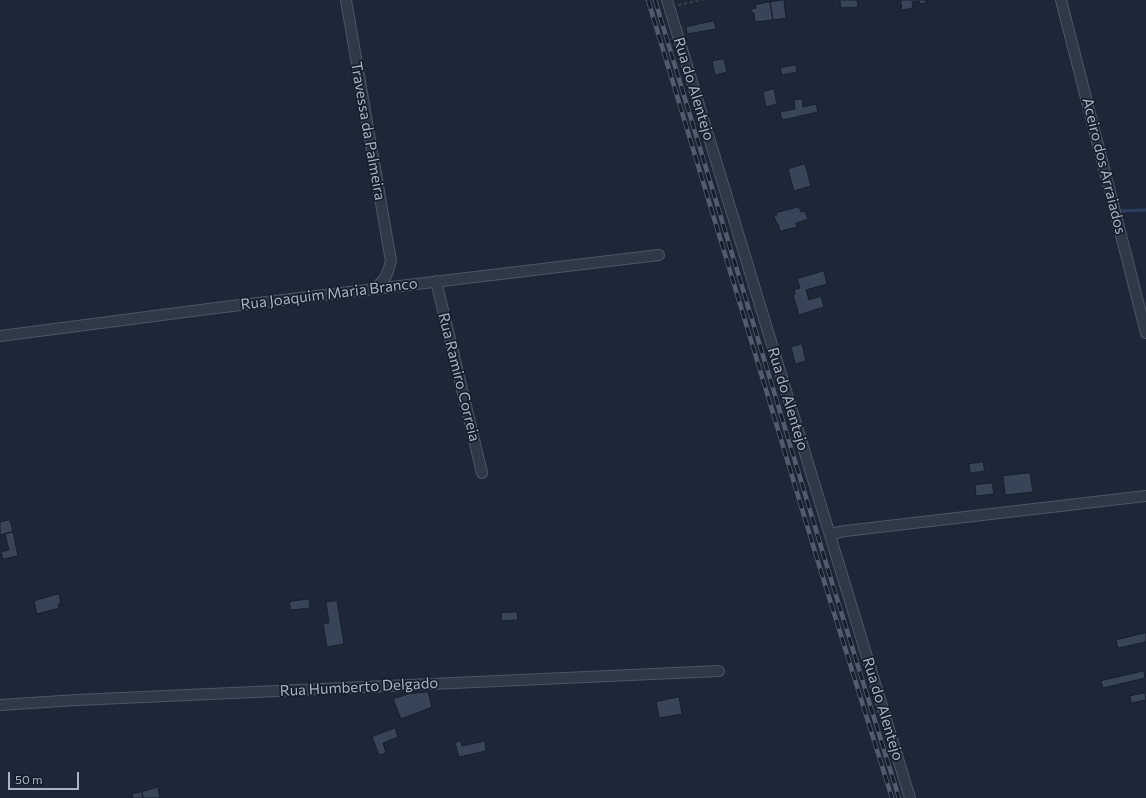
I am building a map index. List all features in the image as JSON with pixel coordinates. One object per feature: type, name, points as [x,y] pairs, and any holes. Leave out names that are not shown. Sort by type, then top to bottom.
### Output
[{"type":"street","name":"Travessa da Palmeira","points":[[346,0],[392,273],[398,279],[408,284]]},
{"type":"street","name":"Aceiro dos Arraiados","points":[[1061,0],[1146,333]]},
{"type":"street","name":"Rua do Alentejo","points":[[667,4],[910,798]]},
{"type":"street","name":"Rua Joaquim Maria Branco","points":[[0,336],[408,284],[659,255]]},
{"type":"street","name":"Travessa da Palmeira","points":[[374,289],[388,274],[391,261]]},
{"type":"street","name":"Rua Ramiro Correia","points":[[436,281],[482,473]]},
{"type":"street","points":[[830,534],[1146,496]]},
{"type":"street","name":"Rua Humberto Delgado","points":[[0,705],[719,672]]},
{"type":"path","points":[[667,4],[703,0]]},
{"type":"building","points":[[784,0],[786,18],[773,20],[770,2]]},
{"type":"building","points":[[840,0],[857,0],[858,7],[841,8]]},
{"type":"building","points":[[901,0],[925,0],[926,3],[920,4],[919,1],[912,2],[913,8],[902,10]]},
{"type":"building","points":[[770,2],[773,20],[755,22],[754,13],[752,13],[751,9],[756,8],[755,5]]},
{"type":"building","points":[[714,21],[716,29],[687,34],[686,27]]},
{"type":"building","points":[[724,59],[727,72],[715,75],[712,61]]},
{"type":"building","points":[[796,65],[797,72],[782,75],[780,68]]},
{"type":"building","points":[[774,89],[777,104],[766,107],[763,92]]},
{"type":"building","points":[[802,99],[803,107],[816,104],[818,112],[782,120],[780,112],[795,109],[794,100]]},
{"type":"building","points":[[805,164],[811,186],[794,191],[788,169]]},
{"type":"building","points":[[799,207],[801,212],[805,211],[808,219],[796,223],[797,227],[780,231],[774,216],[777,215],[776,213]]},
{"type":"building","points":[[824,271],[827,284],[806,290],[809,300],[821,296],[824,307],[799,315],[793,295],[795,294],[794,290],[800,288],[797,279]]},
{"type":"building","points":[[802,344],[806,361],[795,364],[791,347]]},
{"type":"building","points":[[983,462],[985,471],[970,473],[969,464]]},
{"type":"building","points":[[1030,473],[1033,492],[1005,495],[1003,476]]},
{"type":"building","points":[[992,483],[994,494],[976,496],[975,485]]},
{"type":"building","points":[[10,520],[13,532],[0,535],[0,522]]},
{"type":"building","points":[[13,532],[18,556],[3,559],[1,552],[9,550],[5,534]]},
{"type":"building","points":[[59,594],[61,604],[58,604],[59,608],[37,614],[34,601]]},
{"type":"building","points":[[309,599],[310,608],[291,610],[289,602]]},
{"type":"building","points":[[337,601],[344,644],[327,647],[323,624],[329,623],[326,602]]},
{"type":"building","points":[[517,612],[518,620],[502,621],[501,613]]},
{"type":"building","points":[[1146,633],[1146,642],[1118,648],[1116,640]]},
{"type":"building","points":[[1144,671],[1145,678],[1103,688],[1101,681]]},
{"type":"building","points":[[428,692],[432,707],[401,719],[393,699],[408,694]]},
{"type":"building","points":[[1145,693],[1146,700],[1131,703],[1130,696]]},
{"type":"building","points":[[679,697],[682,714],[659,718],[656,702]]},
{"type":"building","points":[[395,728],[398,737],[383,743],[386,753],[379,755],[372,737]]},
{"type":"building","points":[[461,741],[462,746],[485,741],[486,751],[459,757],[455,743]]},
{"type":"building","points":[[158,787],[160,798],[143,798],[142,792]]},
{"type":"building","points":[[142,792],[143,798],[133,798],[132,794]]},
{"type":"waterway","points":[[1121,211],[1146,210]]},
{"type":"railway","points":[[648,0],[819,565],[892,798]]},
{"type":"railway","points":[[655,0],[899,798]]}]
